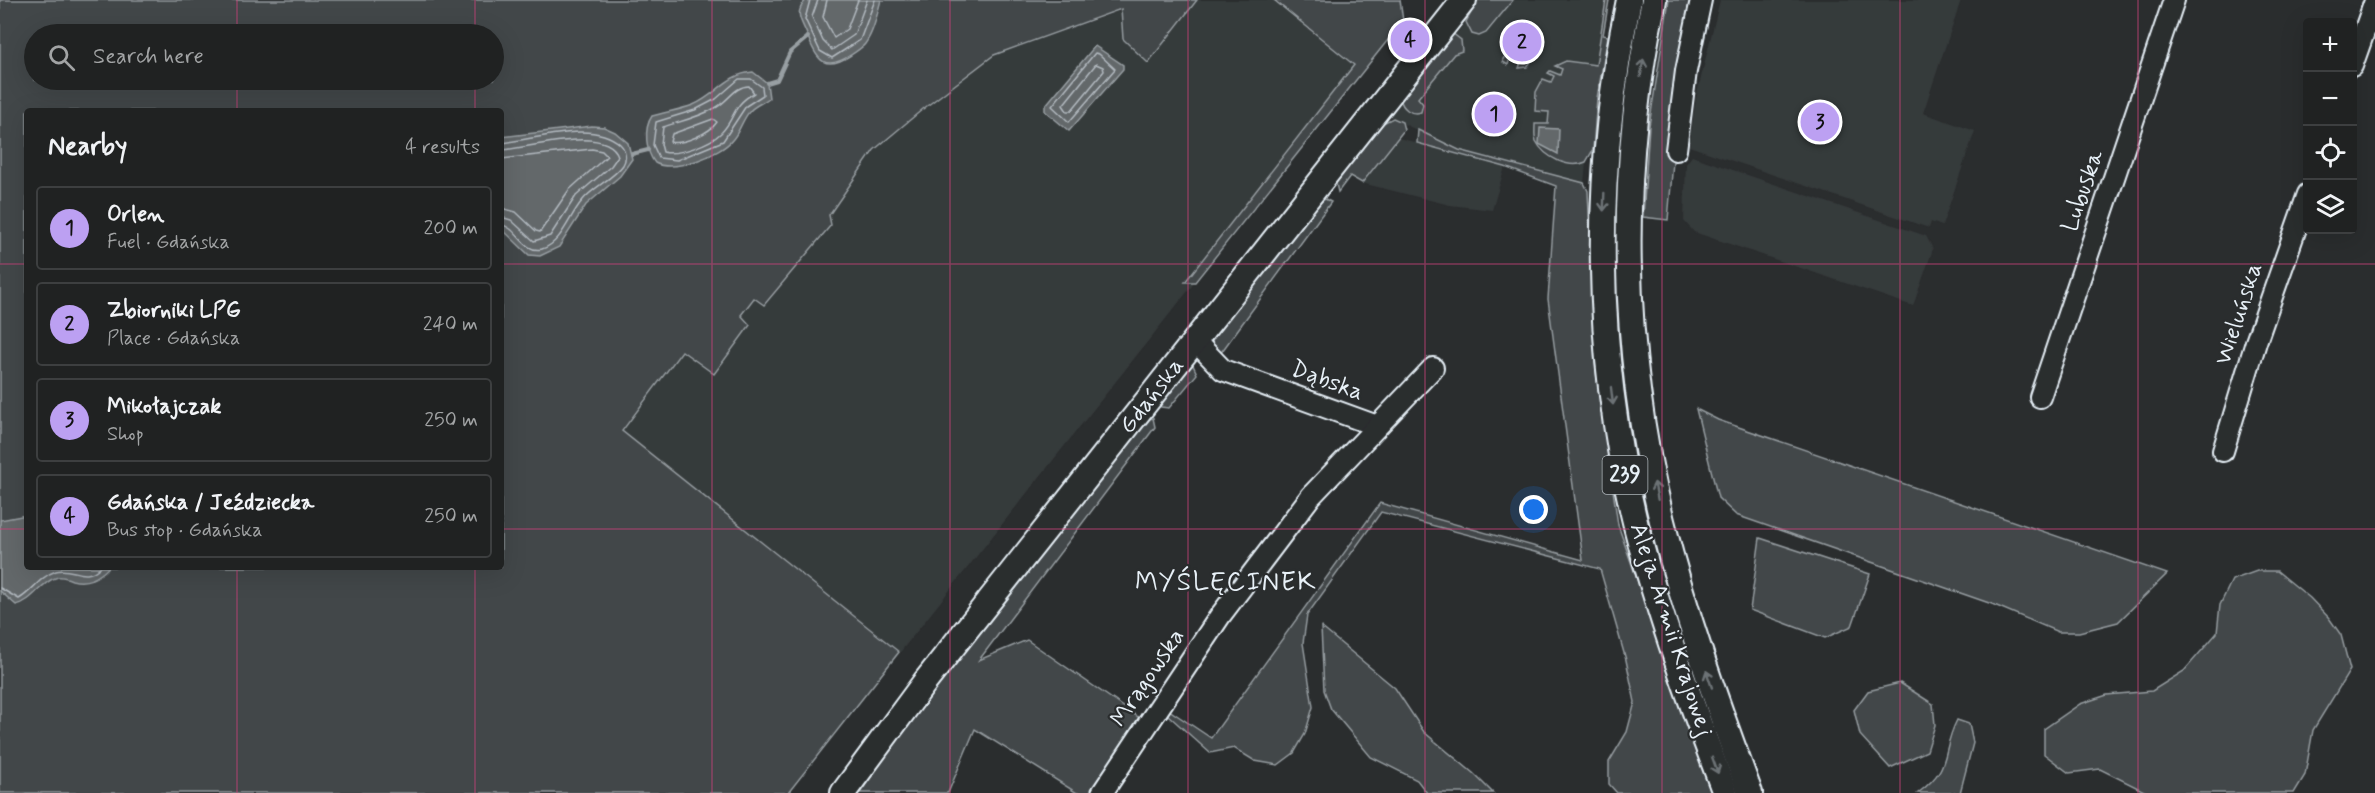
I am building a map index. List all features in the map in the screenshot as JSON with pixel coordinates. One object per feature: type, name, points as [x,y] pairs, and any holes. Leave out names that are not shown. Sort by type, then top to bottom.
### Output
[{"type":"main road","name":"Gdańska","points":[[843,793],[925,682],[1464,0]]},
{"type":"main road","name":"Aleja Armii Krajowej","points":[[1629,0],[1614,83],[1604,198],[1604,291],[1614,410],[1627,483],[1646,562],[1668,635],[1725,793]]},
{"type":"main road","name":"Aleja Armii Krajowej","points":[[1654,0],[1637,97],[1628,197],[1632,311],[1641,408],[1657,499],[1680,588],[1750,793]]},
{"type":"street","points":[[1676,150],[1686,71],[1701,0]]},
{"type":"street","name":"Lubuska","points":[[2040,398],[2174,0]]},
{"type":"street","points":[[2357,52],[2375,1]]},
{"type":"street","name":"Wieluńska","points":[[2223,451],[2256,342],[2303,206]]},
{"type":"street","name":"Dąbska","points":[[1195,341],[1223,370],[1377,426],[1433,368]]},
{"type":"street","name":"Mrągowska","points":[[1102,793],[1220,616],[1311,496],[1377,426]]},
{"type":"shaded area","points":[[0,0],[1197,0],[1148,63],[1123,39],[1121,9],[994,55],[874,150],[829,215],[831,225],[764,305],[754,298],[741,315],[750,325],[714,374],[682,351],[622,431],[899,652],[788,793],[0,793]]},
{"type":"shaded area","points":[[1151,0],[1400,0],[1403,21],[788,793],[504,569],[504,464],[829,215],[874,150],[994,55]]},
{"type":"shaded area","points":[[1274,0],[1400,0],[1403,21],[1195,282],[1185,282],[1354,65]]},
{"type":"shaded area","points":[[1478,0],[1513,0],[1486,33],[1479,36],[1472,34],[1466,22]]},
{"type":"shaded area","points":[[1513,0],[1606,0],[1596,65],[1584,183],[1459,150],[1385,115],[1467,21],[1486,33]]},
{"type":"shaded area","points":[[1606,0],[1609,0],[1603,35],[1608,36],[1597,98],[1593,150],[1586,162],[1565,163],[1551,157],[1536,141],[1535,124],[1548,124],[1549,112],[1535,111],[1536,92],[1543,79],[1551,82],[1554,76],[1548,73],[1550,71],[1560,75],[1562,69],[1555,66],[1566,61],[1596,65]]},
{"type":"shaded area","points":[[1669,0],[1695,0],[1681,68],[1668,220],[1643,217],[1649,126]]},
{"type":"shaded area","points":[[1720,0],[1961,0],[1923,113],[1975,131],[1942,226],[1931,222],[1929,228],[1689,146],[1696,98]]},
{"type":"shaded area","points":[[1531,26],[1541,35],[1526,54],[1532,60],[1527,67],[1519,68],[1521,62],[1510,58],[1508,65],[1503,62],[1513,46],[1520,51],[1530,39],[1523,33]]},
{"type":"shaded area","points":[[1452,33],[1461,40],[1462,51],[1454,54],[1418,98],[1423,104],[1421,112],[1410,112],[1400,98]]},
{"type":"shaded area","points":[[1393,118],[1402,122],[1404,130],[1362,183],[1350,176],[1338,192],[1335,180],[1375,127]]},
{"type":"shaded area","points":[[1418,130],[1459,150],[1584,183],[1588,191],[1596,372],[1618,525],[1712,793],[1617,793],[1609,784],[1609,762],[1627,732],[1635,702],[1626,660],[1600,569],[1381,512],[1307,615],[1303,643],[1313,707],[1305,734],[1294,753],[1278,765],[1255,761],[1234,748],[1210,753],[1168,715],[1102,793],[1077,793],[975,729],[948,793],[860,793],[940,676],[1145,420],[1153,418],[1155,427],[979,660],[1027,640],[1141,719],[1154,700],[1211,738],[1380,503],[1583,560],[1548,299],[1556,186],[1505,167],[1417,143]]},
{"type":"shaded area","points":[[1399,138],[1505,167],[1492,210],[1450,205],[1362,183]]},
{"type":"shaded area","points":[[1692,156],[1926,236],[1933,249],[1913,306],[1694,232],[1684,221],[1686,164]]},
{"type":"shaded area","points":[[1325,199],[1331,202],[1217,358],[1212,342],[1217,330],[1315,205]]},
{"type":"shaded area","points":[[1193,365],[1197,374],[1169,408],[1161,407],[1158,403],[1186,369]]},
{"type":"shaded area","points":[[1696,409],[1718,420],[2167,574],[2118,622],[2079,632],[2058,632],[1992,604],[1736,515],[1718,498]]},
{"type":"shaded area","points":[[1760,538],[1870,574],[1852,626],[1825,638],[1750,610]]},
{"type":"shaded area","points":[[2257,571],[2277,571],[2310,598],[2329,618],[2341,635],[2350,670],[2313,730],[2305,775],[2294,793],[2148,793],[2100,769],[2069,773],[2044,754],[2044,729],[2080,704],[2107,695],[2152,691],[2184,671],[2217,633],[2220,605],[2232,580]]},
{"type":"shaded area","points":[[1321,627],[1395,688],[1424,732],[1493,793],[1427,793],[1417,780],[1371,757],[1331,709],[1324,690]]},
{"type":"shaded area","points":[[1900,683],[1933,704],[1935,725],[1927,751],[1890,768],[1860,735],[1854,710],[1868,691]]},
{"type":"shaded area","points":[[1957,720],[1969,724],[1973,743],[1960,793],[1918,793],[1942,767]]},
{"type":"water","points":[[806,0],[881,0],[873,28],[865,44],[842,60],[828,63],[819,58],[815,52],[801,22],[800,9]]},
{"type":"water","points":[[1095,46],[1123,65],[1123,69],[1069,131],[1045,111],[1045,106]]},
{"type":"water","points":[[753,72],[767,83],[769,98],[750,111],[727,145],[697,161],[685,164],[674,166],[655,163],[649,153],[647,140],[647,127],[652,116],[693,105],[728,81]]},
{"type":"water","points":[[592,126],[604,127],[615,132],[628,143],[632,159],[620,176],[586,205],[559,247],[540,256],[529,255],[504,231],[504,137]]},
{"type":"water","points":[[1540,128],[1559,129],[1558,154],[1539,144]]},
{"type":"water","points":[[24,516],[24,570],[106,570],[87,581],[61,577],[52,579],[28,600],[16,605],[0,591],[0,520]]},
{"type":"waterway","points":[[767,83],[777,80],[790,52],[808,37]]},
{"type":"waterway","points":[[632,154],[648,150]]},
{"type":"place","name":"Gdańska / Jeździecka","points":[[1410,40]]},
{"type":"place","name":"Zbiorniki LPG","points":[[1522,42]]},
{"type":"place","name":"Orlen","points":[[1494,114]]},
{"type":"place","name":"Mikołajczak","points":[[1820,122]]},
{"type":"district","name":"MYŚLĘCINEK","points":[[1226,583]]}]
